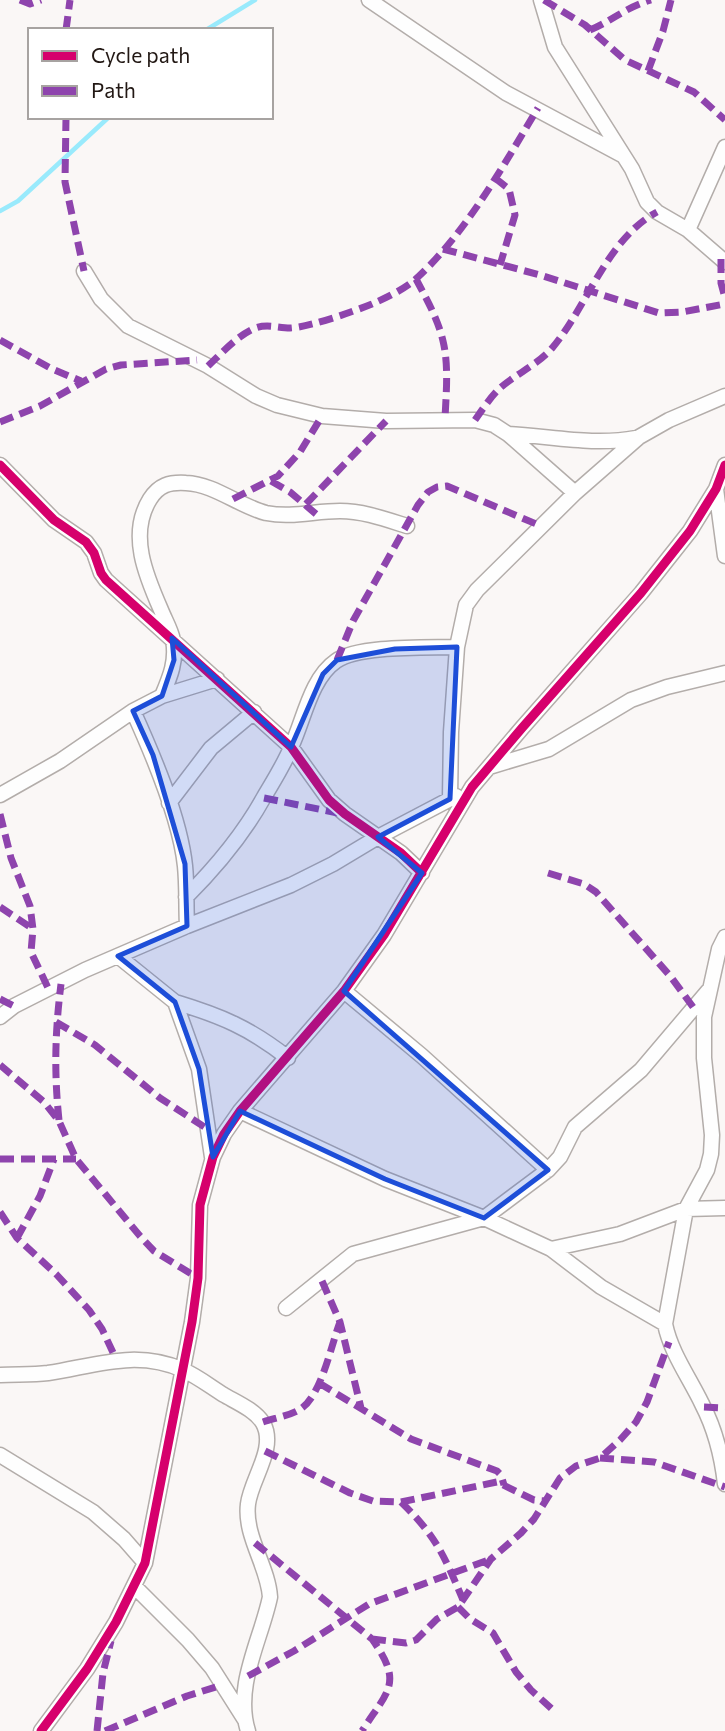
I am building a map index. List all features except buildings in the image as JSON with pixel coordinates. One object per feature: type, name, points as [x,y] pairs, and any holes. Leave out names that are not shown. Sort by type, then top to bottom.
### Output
[{"type":"street","points":[[369,0],[506,93],[623,155]]},
{"type":"street","points":[[541,0],[555,47],[623,155],[647,202],[657,212],[688,230],[725,262]]},
{"type":"street","points":[[688,230],[725,147]]},
{"type":"street","points":[[84,271],[101,299],[128,326],[145,337],[176,349],[232,383],[277,405],[322,416],[386,421],[475,419],[508,433],[575,493]]},
{"type":"street","points":[[450,799],[457,647],[466,605],[477,590],[575,493],[639,437],[669,420],[725,396]]},
{"type":"street","points":[[508,433],[594,442],[614,442],[639,437]]},
{"type":"street","points":[[0,465],[54,520],[86,542],[107,580],[291,747],[329,800],[401,853],[422,873]]},
{"type":"street","points":[[41,1731],[87,1669],[135,1587],[145,1563],[198,1278],[200,1205],[213,1157],[224,1134],[240,1111],[344,990],[384,935],[472,787],[641,593],[690,531],[716,489],[725,465]]},
{"type":"street","points":[[162,696],[174,660],[172,638],[149,582],[140,541],[140,528],[146,505],[157,489],[168,483],[190,483],[266,513],[294,516],[354,511],[407,526]]},
{"type":"street","points":[[716,489],[725,556]]},
{"type":"street","points":[[186,897],[244,832],[291,747],[323,674],[337,660],[355,654],[395,649],[457,647]]},
{"type":"street","points":[[489,767],[549,749],[631,700],[725,673]]},
{"type":"street","points":[[0,796],[60,761],[133,711],[162,696],[217,679]]},
{"type":"street","points":[[133,711],[153,755],[185,864],[187,926]]},
{"type":"street","points":[[169,803],[211,748],[254,712]]},
{"type":"street","points":[[0,1017],[14,1006],[118,956],[291,885],[472,787]]},
{"type":"street","points":[[725,937],[719,949],[704,1017],[711,1154],[707,1170],[686,1209],[665,1324],[668,1342],[704,1407],[716,1438],[725,1484]]},
{"type":"street","points":[[118,956],[175,1002],[238,1024],[262,1037],[288,1058]]},
{"type":"street","points":[[344,990],[422,1056],[548,1170]]},
{"type":"street","points":[[286,1308],[353,1254],[484,1218],[548,1170],[560,1157],[575,1127],[642,1070],[709,990]]},
{"type":"street","points":[[175,1002],[199,1069],[213,1157]]},
{"type":"street","points":[[240,1111],[385,1180],[484,1218],[551,1249],[601,1287],[665,1324]]},
{"type":"street","points":[[551,1249],[621,1234],[686,1209],[725,1208]]},
{"type":"street","points":[[0,1375],[44,1374],[116,1359],[136,1359],[183,1370],[251,1411],[263,1422],[267,1437],[261,1466],[248,1501],[248,1513],[269,1582],[270,1597],[243,1695],[246,1726]]},
{"type":"street","points":[[0,1455],[93,1512],[124,1539],[145,1563]]},
{"type":"street","points":[[135,1587],[212,1668],[246,1726]]},
{"type":"highlighted area","points":[[172,638],[291,747],[323,674],[337,660],[395,649],[457,647],[450,799],[378,837],[422,873],[344,991],[548,1170],[484,1218],[385,1179],[240,1111],[213,1157],[199,1069],[175,1002],[118,956],[187,926],[185,864],[153,755],[133,711],[162,696],[174,660]]},
{"type":"waterway","points":[[209,28],[255,0]]},
{"type":"waterway","points":[[0,211],[18,201],[107,119]]},
{"type":"marked path","points":[[20,0],[30,4],[41,0]]},
{"type":"marked path","points":[[66,28],[70,0]]},
{"type":"marked path","points":[[544,0],[585,25],[625,60],[694,92],[725,120]]},
{"type":"marked path","points":[[590,30],[634,6],[651,0]]},
{"type":"marked path","points":[[648,71],[671,0]]},
{"type":"marked path","points":[[208,366],[235,341],[253,329],[267,326],[298,327],[343,315],[372,304],[413,281],[436,259],[469,218],[538,108]]},
{"type":"marked path","points":[[66,119],[65,182],[84,271]]},
{"type":"marked path","points":[[495,178],[509,189],[515,215],[500,265]]},
{"type":"marked path","points":[[475,420],[498,390],[553,347],[611,256],[640,224],[657,212]]},
{"type":"marked path","points":[[443,249],[540,275],[659,313],[682,312],[725,304]]},
{"type":"marked path","points":[[721,259],[721,283],[725,298]]},
{"type":"marked path","points":[[416,279],[435,317],[443,341],[447,370],[445,419]]},
{"type":"marked path","points":[[0,340],[52,369],[81,381]]},
{"type":"marked path","points":[[0,422],[40,406],[106,369],[121,365],[197,360]]},
{"type":"marked path","points":[[233,499],[278,476],[300,452],[322,416]]},
{"type":"marked path","points":[[306,504],[386,421]]},
{"type":"marked path","points":[[271,481],[290,492],[316,514]]},
{"type":"marked path","points":[[337,660],[353,621],[418,505],[428,492],[447,486],[541,526]]},
{"type":"marked path","points":[[264,798],[338,813]]},
{"type":"marked path","points":[[0,814],[11,858],[30,906],[33,929],[31,952],[49,990]]},
{"type":"marked path","points":[[548,873],[584,884],[596,892],[671,977],[693,1007]]},
{"type":"marked path","points":[[0,907],[33,929]]},
{"type":"marked path","points":[[59,1120],[56,1052],[61,984]]},
{"type":"marked path","points":[[0,999],[14,1006]]},
{"type":"marked path","points":[[56,1022],[95,1045],[160,1098],[209,1130]]},
{"type":"marked path","points":[[0,1065],[44,1102],[59,1121],[76,1159],[140,1236],[154,1251],[198,1278]]},
{"type":"marked path","points":[[0,1159],[76,1159]]},
{"type":"marked path","points":[[17,1238],[40,1196],[54,1159]]},
{"type":"marked path","points":[[0,1212],[17,1238],[56,1274],[89,1310],[102,1329],[116,1359]]},
{"type":"marked path","points":[[322,1281],[340,1322],[361,1408]]},
{"type":"marked path","points":[[263,1422],[295,1412],[307,1404],[319,1383],[340,1322]]},
{"type":"marked path","points":[[372,1639],[406,1643],[416,1640],[437,1619],[458,1607],[491,1559],[534,1519],[560,1478],[576,1466],[600,1458],[636,1422],[647,1402],[669,1342]]},
{"type":"marked path","points":[[319,1383],[411,1439],[497,1471],[504,1485]]},
{"type":"marked path","points":[[704,1407],[725,1408]]},
{"type":"marked path","points":[[265,1451],[350,1493],[373,1501],[401,1502],[497,1482],[534,1500],[546,1501]]},
{"type":"marked path","points":[[600,1458],[654,1462],[725,1487]]},
{"type":"marked path","points":[[401,1502],[423,1525],[438,1547],[463,1600]]},
{"type":"marked path","points":[[255,1543],[372,1639],[382,1654],[388,1667],[389,1686],[362,1731]]},
{"type":"marked path","points":[[248,1676],[369,1604],[491,1559]]},
{"type":"marked path","points":[[458,1607],[470,1619],[493,1633],[516,1672],[553,1710]]},
{"type":"marked path","points":[[97,1731],[103,1673],[111,1641]]},
{"type":"marked path","points":[[105,1731],[187,1696],[222,1685]]},
{"type":"cycle path","points":[[0,465],[54,520],[86,542],[106,580],[291,747],[329,800],[401,853],[422,873]]},
{"type":"cycle path","points":[[41,1731],[87,1669],[116,1622],[145,1563],[192,1322],[198,1278],[200,1205],[213,1157],[224,1134],[240,1111],[344,991],[384,935],[472,787],[641,593],[690,531],[716,489],[725,465]]}]
